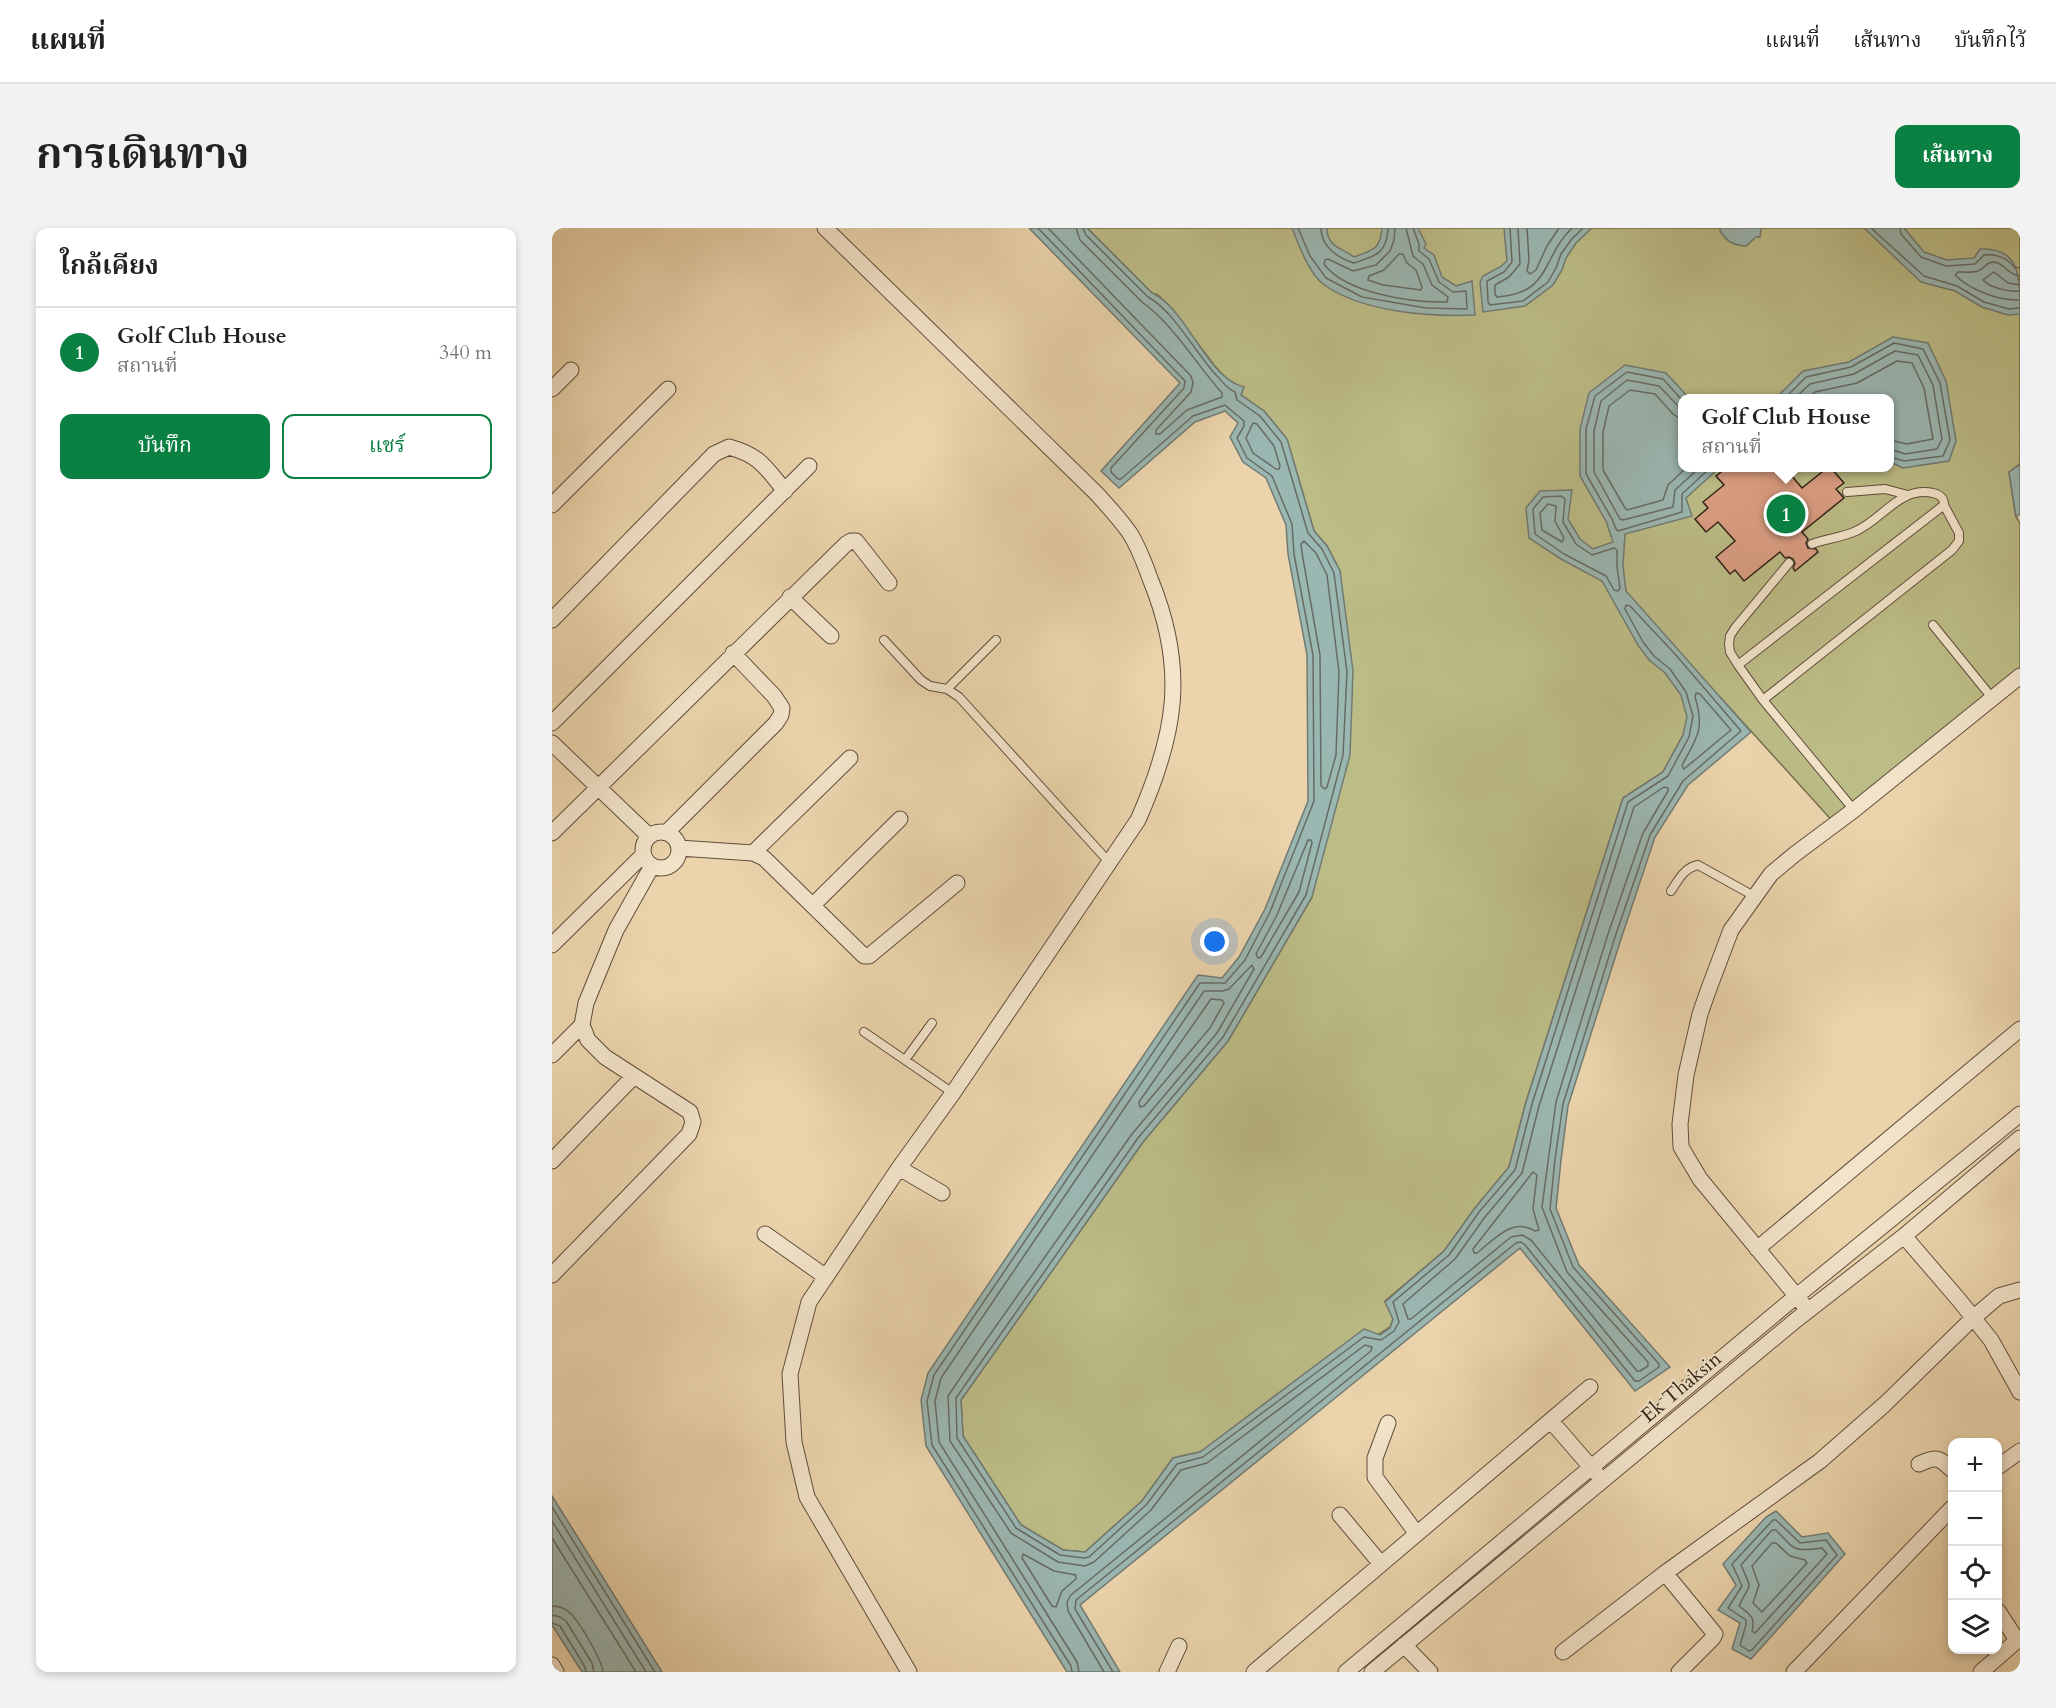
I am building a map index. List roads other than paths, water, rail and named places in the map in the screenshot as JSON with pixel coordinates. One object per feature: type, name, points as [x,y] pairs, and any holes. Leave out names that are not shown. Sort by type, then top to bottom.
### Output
[{"type":"street","points":[[825,228],[1096,493],[1129,532],[1138,547],[1167,626],[1171,650],[1173,706],[1166,744],[1156,780],[1138,820],[809,1302],[790,1374],[794,1442],[807,1497],[909,1672]]},
{"type":"street","points":[[552,389],[571,370]]},
{"type":"street","points":[[552,505],[668,389]]},
{"type":"street","points":[[552,620],[714,454],[729,447],[748,452],[785,491]]},
{"type":"street","points":[[552,723],[809,466]]},
{"type":"street","points":[[552,832],[850,540],[860,545],[890,583]]},
{"type":"street","points":[[790,597],[831,636]]},
{"type":"street","points":[[552,1275],[689,1134],[693,1122],[690,1112],[605,1057],[588,1040],[582,1025],[586,1003],[648,860],[644,842],[654,833],[667,832],[776,723],[781,715],[782,708],[774,696],[733,653]]},
{"type":"street","points":[[1809,1311],[1692,1168],[1681,1147],[1680,1124],[1686,1075],[1700,1014],[1731,930],[1771,874],[2020,676]]},
{"type":"street","points":[[552,743],[648,836]]},
{"type":"street","points":[[753,853],[850,758]]},
{"type":"street","points":[[813,905],[900,819]]},
{"type":"street","points":[[648,860],[665,868],[676,860],[679,848],[677,841],[667,832]]},
{"type":"street","points":[[679,848],[753,853],[764,858],[864,956],[869,956],[957,883]]},
{"type":"street","points":[[552,945],[648,860]]},
{"type":"street","points":[[552,1055],[582,1025]]},
{"type":"street","points":[[1757,1249],[2020,1029]]},
{"type":"street","points":[[552,1161],[634,1076]]},
{"type":"street","points":[[1346,1672],[2020,1113]]},
{"type":"street","name":"Ek Thaksin","points":[[1372,1672],[1602,1480],[1904,1236],[2020,1138]]},
{"type":"street","points":[[899,1168],[942,1193]]},
{"type":"street","points":[[765,1234],[826,1276]]},
{"type":"street","points":[[1904,1236],[1997,1350],[2020,1392]]},
{"type":"street","points":[[1563,1652],[1665,1573],[1836,1448],[1885,1404],[1973,1318],[1999,1296],[2020,1290]]},
{"type":"street","points":[[1254,1672],[1590,1388]]},
{"type":"street","points":[[1551,1421],[1602,1480]]},
{"type":"street","points":[[1388,1423],[1375,1458],[1373,1467],[1375,1477],[1417,1534]]},
{"type":"street","points":[[2002,1464],[2020,1451]]},
{"type":"street","points":[[1919,1464],[1933,1458],[1942,1460],[1948,1465]]},
{"type":"street","points":[[1794,1672],[1948,1513]]},
{"type":"street","points":[[1340,1515],[1381,1564]]},
{"type":"street","points":[[1665,1573],[1715,1634],[1679,1672]]},
{"type":"street","points":[[1981,1672],[2019,1639],[2002,1616]]},
{"type":"street","points":[[1404,1645],[1430,1672]]},
{"type":"street","points":[[1167,1672],[1179,1646]]},
{"type":"street","points":[[552,1665],[556,1672]]},
{"type":"lane","points":[[1847,492],[1885,489],[1909,495]]},
{"type":"lane","points":[[1763,700],[1952,550],[1959,541],[1959,533],[1944,505],[1944,500],[1937,494],[1918,493],[1898,500],[1858,530],[1812,544]]},
{"type":"lane","points":[[1738,665],[1944,505]]},
{"type":"lane","points":[[1789,563],[1730,636],[1730,652],[1763,700],[1854,810]]},
{"type":"lane","points":[[1933,625],[1993,699]]},
{"type":"lane","points":[[884,640],[921,680],[937,689],[947,689],[959,697],[1109,862]]},
{"type":"lane","points":[[947,689],[996,640]]},
{"type":"lane","points":[[1671,891],[1683,873],[1690,867],[1698,865],[1754,896]]},
{"type":"lane","points":[[905,1060],[932,1023]]},
{"type":"lane","points":[[864,1032],[953,1093]]},
{"type":"water","points":[[1029,228],[1087,228],[1152,293],[1164,300],[1219,371],[1231,381],[1244,387],[1241,395],[1264,411],[1287,439],[1314,531],[1327,546],[1340,571],[1353,671],[1350,755],[1312,897],[1228,1041],[1143,1142],[961,1400],[963,1436],[1021,1525],[1063,1550],[1085,1552],[1142,1501],[1173,1458],[1200,1452],[1364,1329],[1380,1335],[1390,1328],[1393,1319],[1385,1302],[1444,1251],[1509,1167],[1526,1102],[1623,798],[1663,772],[1683,735],[1687,717],[1681,695],[1665,673],[1649,660],[1638,645],[1602,581],[1561,559],[1529,538],[1526,508],[1540,491],[1572,490],[1568,519],[1580,539],[1593,549],[1613,542],[1606,521],[1580,476],[1580,429],[1589,393],[1625,365],[1666,373],[1685,394],[1678,394],[1678,472],[1715,472],[1686,498],[1692,516],[1625,534],[1623,566],[1626,591],[1751,732],[1688,785],[1655,837],[1568,1106],[1561,1160],[1556,1208],[1579,1265],[1670,1367],[1635,1391],[1520,1248],[1080,1605],[1120,1672],[1067,1672],[926,1446],[921,1400],[928,1373],[1198,975],[1222,978],[1239,957],[1265,909],[1308,801],[1307,655],[1288,554],[1286,525],[1266,478],[1243,462],[1230,437],[1238,423],[1225,411],[1195,422],[1119,488],[1101,471],[1180,383]]},
{"type":"water","points":[[1292,228],[1327,228],[1332,243],[1354,257],[1370,251],[1377,245],[1382,228],[1418,228],[1426,244],[1424,248],[1434,255],[1442,277],[1456,286],[1472,281],[1475,315],[1437,315],[1396,311],[1356,301],[1339,293],[1323,284],[1313,273],[1304,258]]},
{"type":"water","points":[[1504,228],[1592,228],[1576,243],[1553,285],[1525,306],[1483,312],[1480,282],[1483,276],[1507,261]]},
{"type":"water","points":[[1720,228],[1761,228],[1760,237],[1756,237],[1746,246],[1737,245],[1725,238]]},
{"type":"water","points":[[1864,228],[1904,228],[1924,252],[1947,260],[1974,258],[1980,249],[2003,253],[2015,266],[2018,276],[2020,314],[2008,315],[1982,307],[1955,291],[1921,282]]},
{"type":"water","points":[[1893,337],[1928,343],[1946,381],[1956,441],[1949,461],[1903,468],[1894,464],[1894,394],[1780,394],[1803,371],[1849,362]]},
{"type":"water","points":[[2020,464],[2020,514],[2016,517],[2009,472]]},
{"type":"water","points":[[552,1496],[662,1672],[582,1672],[552,1625]]},
{"type":"water","points":[[1776,1511],[1802,1537],[1828,1533],[1845,1554],[1751,1659],[1732,1649],[1740,1623],[1718,1610],[1736,1585],[1723,1564],[1766,1517]]},
{"type":"place","name":"Golf Club House","points":[[1786,514]]}]
